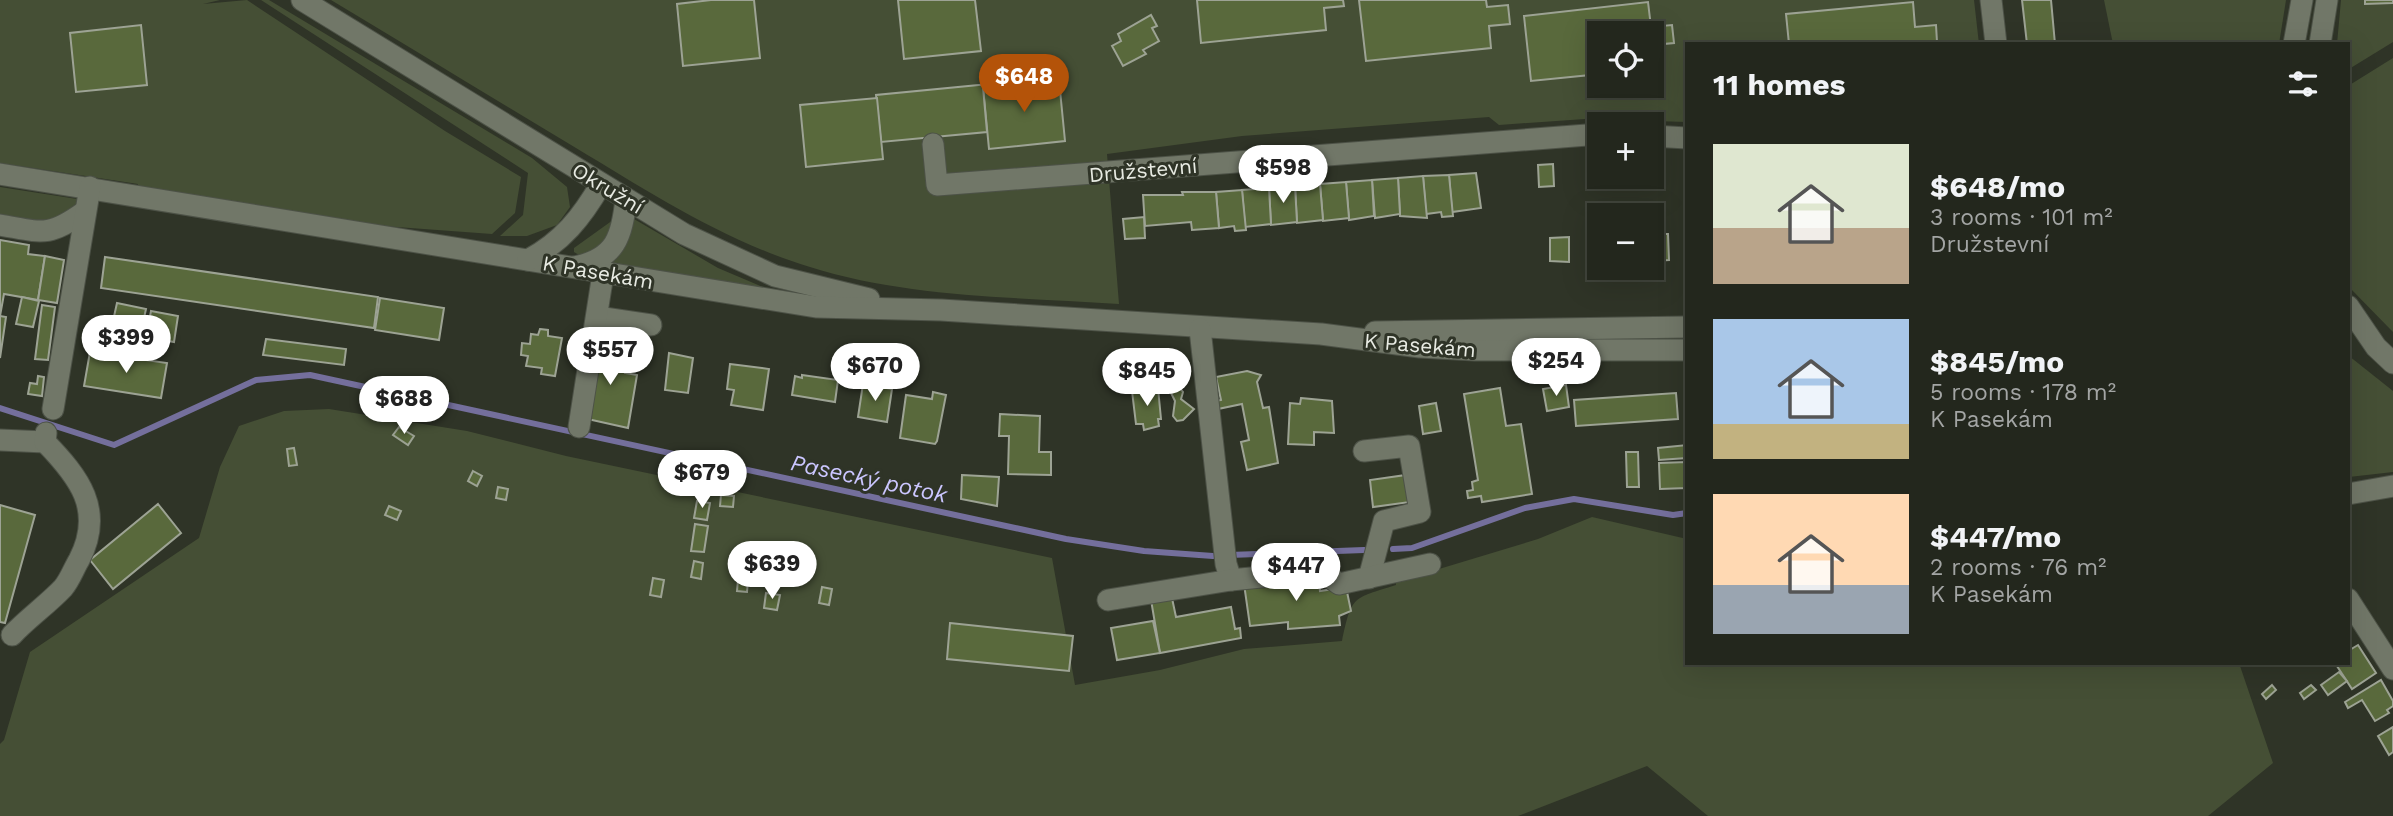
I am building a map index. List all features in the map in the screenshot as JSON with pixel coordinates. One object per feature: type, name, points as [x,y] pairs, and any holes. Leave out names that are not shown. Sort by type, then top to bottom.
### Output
[{"type":"street","name":"Okružní","points":[[302,0],[696,240],[775,276],[868,299],[941,310]]},
{"type":"street","points":[[1992,0],[1996,42]]},
{"type":"street","points":[[2294,42],[2302,0]]},
{"type":"street","points":[[2320,42],[2327,0]]},
{"type":"street","name":"Družstevní","points":[[933,144],[937,185],[1587,135]]},
{"type":"street","points":[[1664,137],[1685,138]]},
{"type":"street","name":"K Pasekám","points":[[0,174],[816,307],[941,310],[1200,329],[1321,334],[1685,327]]},
{"type":"street","points":[[528,260],[558,241],[584,215],[601,184]]},
{"type":"street","points":[[53,409],[90,187]]},
{"type":"street","points":[[570,268],[596,262],[612,248],[622,230],[626,199]]},
{"type":"street","points":[[0,225],[42,241],[84,212]]},
{"type":"street","points":[[579,427],[603,274]]},
{"type":"street","points":[[597,317],[651,325]]},
{"type":"street","points":[[2351,318],[2393,363]]},
{"type":"street","points":[[1200,329],[1226,564],[1231,579]]},
{"type":"street","name":"K Pasekám","points":[[1321,334],[1420,347],[1475,350],[1685,350]]},
{"type":"street","points":[[0,440],[46,438],[82,488],[92,520],[83,551],[65,586],[12,635]]},
{"type":"street","points":[[1364,452],[1409,446],[1420,512],[1384,521],[1369,578]]},
{"type":"street","points":[[2350,494],[2393,486]]},
{"type":"street","points":[[1108,600],[1231,579],[1321,571],[1339,584],[1430,564]]},
{"type":"street","points":[[2350,602],[2393,669]]},
{"type":"green space","points":[[0,0],[220,0],[203,4],[247,0],[445,131],[521,177],[515,213],[492,234],[342,223],[138,187],[138,184],[0,163]]},
{"type":"green space","points":[[261,0],[269,0],[532,158],[567,187],[570,207],[557,225],[527,236],[500,236],[523,215],[528,173]]},
{"type":"green space","points":[[331,0],[1197,0],[1202,43],[1326,30],[1324,8],[1343,0],[1359,0],[1366,61],[1489,26],[1509,24],[1508,5],[1487,7],[1486,0],[1974,0],[1979,42],[1937,42],[1936,25],[1915,27],[1913,2],[1787,14],[1789,42],[1685,42],[1685,122],[1664,121],[1664,112],[1587,112],[1587,119],[1499,125],[1489,117],[1242,136],[1107,154],[1119,304],[963,295],[885,285],[810,267],[718,230],[660,199]],"holes":[[[1151,16],[1157,25],[1152,28],[1143,50],[1145,54],[1123,66],[1112,46],[1121,41],[1118,34]]]},
{"type":"green space","points":[[2104,0],[2286,0],[2279,42],[2113,42]]},
{"type":"green space","points":[[2341,0],[2393,0],[2393,42],[2350,68],[2350,42],[2337,42]]},
{"type":"green space","points":[[2393,58],[2393,332],[2350,288],[2350,85]]},
{"type":"green space","points":[[0,187],[77,199],[77,203],[53,224],[0,218]]},
{"type":"green space","points":[[634,219],[718,268],[770,290],[610,264],[618,255]]},
{"type":"green space","points":[[613,220],[615,223],[600,249],[579,255],[574,252],[574,248]]},
{"type":"green space","points":[[2350,357],[2393,391],[2393,472],[2350,477]]},
{"type":"green space","points":[[329,409],[467,431],[566,456],[1052,558],[1075,685],[1160,670],[1244,649],[1342,641],[1352,607],[1356,601],[1370,593],[1396,585],[1396,582],[1538,539],[1592,517],[1685,539],[1685,665],[2240,665],[2273,763],[2208,816],[1708,816],[1647,766],[1518,816],[0,816],[0,744],[4,740],[30,652],[199,538],[220,467],[239,426],[284,411]]},
{"type":"building","points":[[711,0],[754,0],[760,58],[683,66],[677,4]]},
{"type":"building","points":[[898,0],[975,0],[981,51],[904,59]]},
{"type":"building","points":[[1197,0],[1343,0],[1344,6],[1324,8],[1326,30],[1201,43]]},
{"type":"building","points":[[1359,0],[1486,0],[1487,7],[1508,5],[1510,24],[1489,26],[1491,48],[1366,61]]},
{"type":"building","points":[[2022,0],[2051,0],[2055,42],[2027,42]]},
{"type":"building","points":[[2365,0],[2393,0],[2393,3],[2365,4]]},
{"type":"building","points":[[1648,2],[1650,21],[1587,21],[1587,75],[1531,81],[1524,16]]},
{"type":"building","points":[[1913,2],[1915,27],[1936,25],[1937,42],[1789,42],[1786,14]]},
{"type":"building","points":[[1151,15],[1157,26],[1152,28],[1159,41],[1143,50],[1146,54],[1123,66],[1112,46],[1121,41],[1118,34]]},
{"type":"building","points":[[141,25],[147,85],[76,92],[70,33]]},
{"type":"building","points":[[1672,25],[1674,43],[1664,44],[1664,26]]},
{"type":"building","points":[[1059,80],[1065,141],[989,149],[983,87]]},
{"type":"building","points":[[989,84],[983,87],[987,132],[881,142],[876,95]]},
{"type":"building","points":[[877,98],[883,159],[806,167],[800,105]]},
{"type":"building","points":[[1553,164],[1554,186],[1539,187],[1538,165]]},
{"type":"building","points":[[1476,173],[1481,208],[1452,212],[1449,175]]},
{"type":"building","points":[[1449,175],[1453,216],[1442,217],[1441,212],[1426,214],[1423,176]]},
{"type":"building","points":[[1423,176],[1427,218],[1400,216],[1398,178]]},
{"type":"building","points":[[1398,178],[1400,214],[1375,218],[1372,180]]},
{"type":"building","points":[[1372,180],[1374,216],[1349,220],[1346,182]]},
{"type":"building","points":[[1346,182],[1349,218],[1323,221],[1320,184]]},
{"type":"building","points":[[1320,184],[1323,220],[1297,223],[1295,186]]},
{"type":"building","points":[[1295,186],[1297,222],[1271,225],[1269,188]]},
{"type":"building","points":[[1269,188],[1271,224],[1245,227],[1242,190]]},
{"type":"building","points":[[1242,190],[1246,230],[1235,231],[1234,226],[1219,228],[1216,192]]},
{"type":"building","points":[[1182,192],[1216,192],[1219,228],[1192,230],[1191,222],[1145,226],[1143,195],[1183,195]]},
{"type":"building","points":[[1144,217],[1145,238],[1125,239],[1123,219]]},
{"type":"building","points":[[1664,234],[1668,234],[1669,260],[1664,260]]},
{"type":"building","points":[[1569,237],[1569,262],[1550,261],[1550,238]]},
{"type":"building","points":[[0,240],[29,245],[28,254],[45,256],[38,300],[4,294],[0,316]]},
{"type":"building","points":[[45,256],[64,260],[57,303],[38,300]]},
{"type":"building","points":[[105,257],[378,297],[374,328],[101,288]]},
{"type":"building","points":[[22,297],[39,301],[33,327],[16,324]]},
{"type":"building","points":[[380,298],[444,308],[439,340],[375,330]]},
{"type":"building","points":[[117,303],[146,309],[140,336],[111,330]]},
{"type":"building","points":[[42,305],[55,307],[48,360],[35,359]]},
{"type":"building","points":[[151,311],[178,316],[174,342],[146,337]]},
{"type":"building","points":[[0,316],[6,317],[0,358]]},
{"type":"building","points":[[540,329],[548,330],[548,336],[562,338],[555,376],[541,374],[542,368],[526,366],[528,356],[521,355],[522,343],[530,344],[531,334],[538,335]]},
{"type":"building","points":[[266,339],[346,349],[344,365],[263,355]]},
{"type":"building","points":[[597,343],[629,348],[625,373],[637,375],[628,428],[583,418]]},
{"type":"building","points":[[90,352],[167,363],[161,398],[84,386]]},
{"type":"building","points":[[669,353],[693,358],[688,393],[665,390]]},
{"type":"building","points":[[730,364],[769,369],[763,410],[731,405],[734,390],[727,389]]},
{"type":"building","points":[[1247,371],[1261,375],[1257,382],[1263,408],[1269,407],[1278,463],[1247,470],[1241,442],[1249,440],[1242,404],[1218,409],[1216,401],[1221,400],[1216,377]]},
{"type":"building","points":[[802,375],[838,380],[835,402],[792,395],[795,376],[802,378]]},
{"type":"building","points":[[38,376],[44,377],[42,396],[28,394],[30,383],[37,384]]},
{"type":"building","points":[[863,384],[892,389],[887,422],[858,417]]},
{"type":"building","points":[[1566,385],[1569,407],[1547,411],[1543,389]]},
{"type":"building","points":[[1179,387],[1183,392],[1181,399],[1194,409],[1183,420],[1177,421],[1173,416],[1175,401],[1171,393],[1173,388]]},
{"type":"building","points":[[1158,388],[1161,419],[1158,419],[1159,426],[1144,430],[1143,424],[1136,424],[1132,391]]},
{"type":"building","points":[[1500,388],[1506,426],[1521,424],[1532,494],[1482,502],[1481,496],[1468,498],[1467,491],[1473,490],[1472,482],[1478,480],[1464,394]]},
{"type":"building","points":[[933,392],[946,395],[935,444],[900,438],[906,395],[932,399]]},
{"type":"building","points":[[1676,393],[1678,419],[1576,426],[1574,400]]},
{"type":"building","points":[[1301,398],[1332,401],[1334,433],[1314,432],[1314,445],[1288,444],[1290,403],[1300,404]]},
{"type":"building","points":[[1436,403],[1441,431],[1423,434],[1419,406]]},
{"type":"building","points":[[1000,414],[1040,416],[1039,452],[1051,452],[1051,475],[1008,474],[1009,436],[999,436]]},
{"type":"building","points":[[399,427],[414,436],[408,445],[393,435]]},
{"type":"building","points":[[1685,445],[1685,458],[1659,460],[1658,448]]},
{"type":"building","points":[[294,448],[297,465],[289,466],[287,449]]},
{"type":"building","points":[[1626,452],[1638,452],[1639,487],[1627,487]]},
{"type":"building","points":[[1685,462],[1685,488],[1660,489],[1659,463]]},
{"type":"building","points":[[473,471],[482,476],[477,486],[468,481]]},
{"type":"building","points":[[962,475],[999,477],[997,506],[961,499]]},
{"type":"building","points":[[1406,475],[1410,502],[1373,507],[1370,480]]},
{"type":"building","points":[[498,487],[508,489],[506,500],[496,498]]},
{"type":"building","points":[[721,495],[734,496],[733,507],[720,506]]},
{"type":"building","points":[[697,501],[710,503],[707,520],[694,518]]},
{"type":"building","points":[[158,504],[181,533],[113,589],[90,560]]},
{"type":"building","points":[[0,505],[35,515],[5,623],[0,622]]},
{"type":"building","points":[[389,506],[401,511],[397,520],[385,515]]},
{"type":"building","points":[[695,524],[708,526],[704,552],[691,551]]},
{"type":"building","points":[[694,561],[703,563],[701,579],[691,577]]},
{"type":"building","points":[[739,569],[749,570],[747,592],[737,591]]},
{"type":"building","points":[[1318,576],[1320,591],[1346,587],[1351,611],[1339,616],[1340,625],[1288,629],[1288,622],[1250,626],[1244,584]]},
{"type":"building","points":[[653,578],[664,580],[661,597],[650,595]]},
{"type":"building","points":[[1169,584],[1176,617],[1231,607],[1235,629],[1240,628],[1241,638],[1160,653],[1149,588]]},
{"type":"building","points":[[822,587],[832,589],[829,605],[819,603]]},
{"type":"building","points":[[766,593],[780,595],[777,610],[764,608]]},
{"type":"building","points":[[1153,621],[1160,653],[1117,660],[1111,628]]},
{"type":"building","points":[[950,623],[1073,636],[1069,671],[947,659]]},
{"type":"building","points":[[2358,645],[2376,673],[2352,689],[2336,665],[2350,665],[2350,650]]},
{"type":"building","points":[[2339,672],[2347,681],[2328,695],[2321,685]]},
{"type":"building","points":[[2381,680],[2393,701],[2393,706],[2387,710],[2389,713],[2375,721],[2362,700],[2348,708],[2345,702]]},
{"type":"building","points":[[2272,685],[2276,690],[2266,699],[2262,694]]},
{"type":"building","points":[[2311,685],[2316,690],[2304,699],[2300,693]]},
{"type":"building","points":[[2393,727],[2393,752],[2389,755],[2378,736]]},
{"type":"waterway","name":"Pasecký potok","points":[[0,408],[114,445],[256,380],[310,375],[1066,539],[1144,551],[1213,556]]},
{"type":"waterway","name":"Pasecký potok","points":[[1393,549],[1412,548],[1525,508],[1574,499],[1673,515],[1685,513]]},
{"type":"waterway","name":"Pasecký potok","points":[[1229,555],[1364,550]]}]
